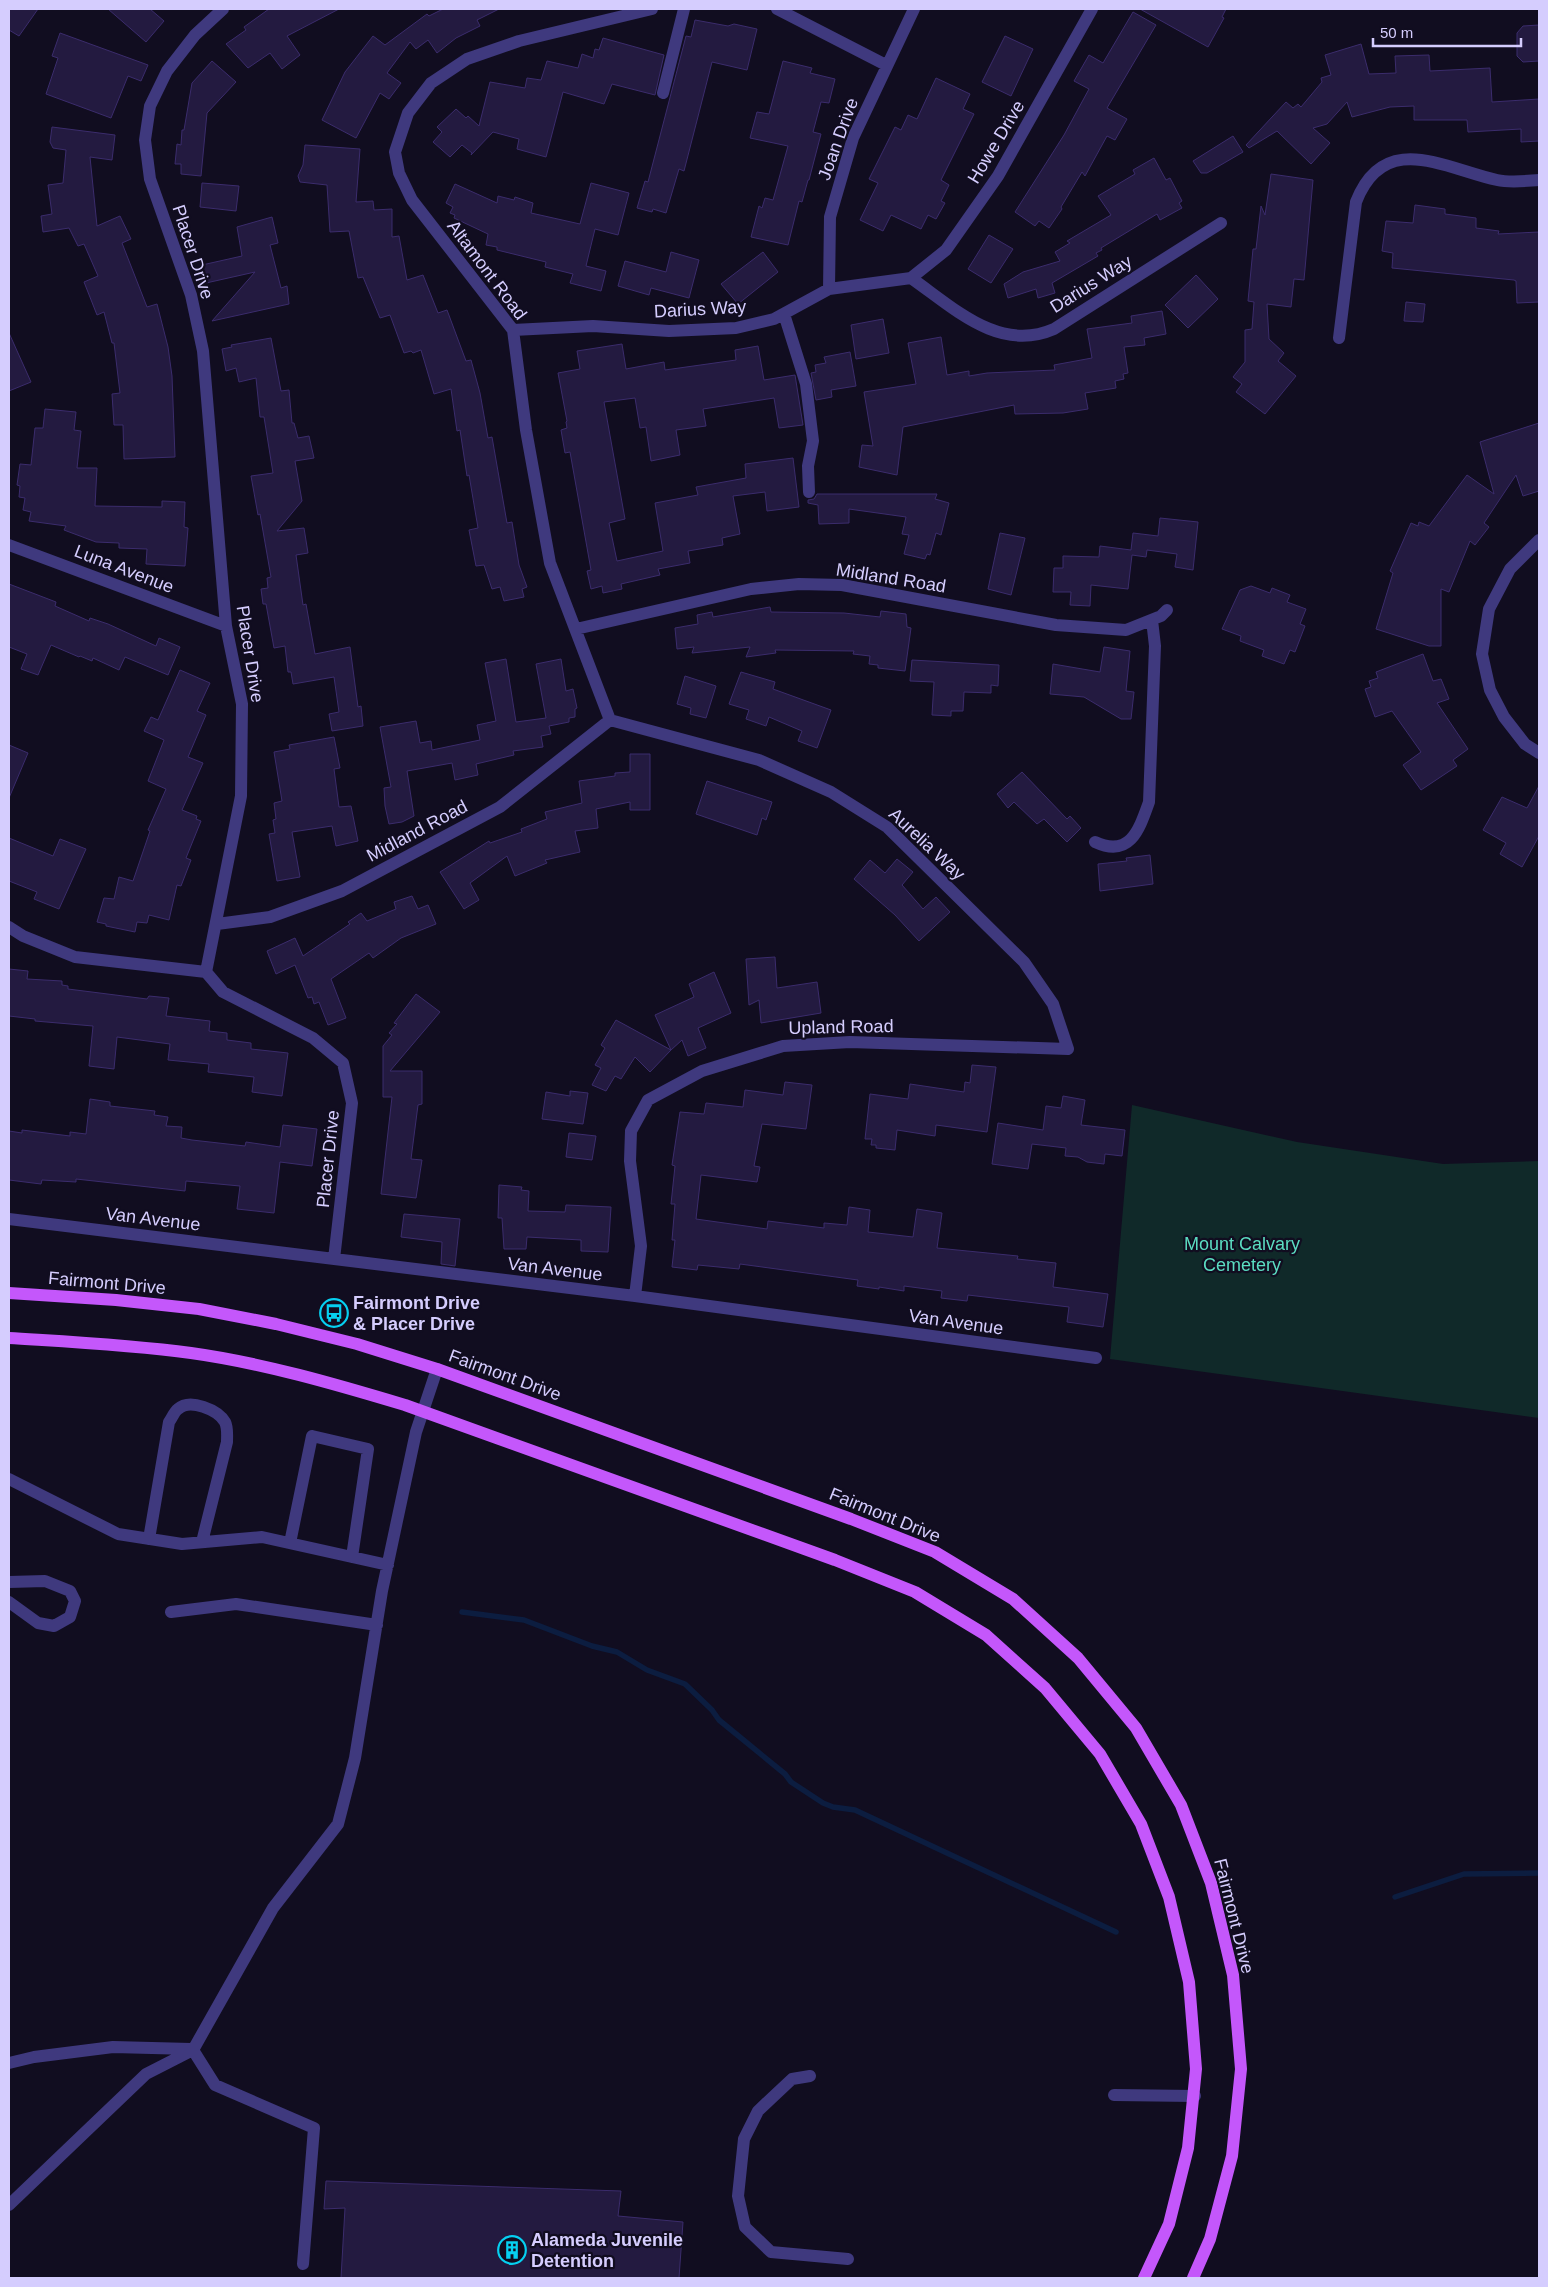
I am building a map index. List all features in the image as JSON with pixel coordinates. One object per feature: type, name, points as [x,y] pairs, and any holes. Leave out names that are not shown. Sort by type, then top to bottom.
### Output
[{"type":"main road","name":"Fairmont Drive","points":[[9,1293],[116,1300],[199,1309],[276,1324],[357,1344],[437,1369],[851,1519],[935,1552],[1013,1599],[1078,1658],[1136,1728],[1181,1805],[1211,1883],[1233,1975],[1241,2069],[1232,2156],[1210,2238],[1193,2278]]},
{"type":"main road","points":[[9,1338],[112,1344],[192,1353],[267,1367],[345,1387],[423,1411],[835,1560],[915,1592],[986,1635],[1045,1688],[1100,1754],[1141,1824],[1169,1896],[1189,1982],[1196,2069],[1195,2096],[1188,2148],[1168,2224],[1144,2278]]},
{"type":"street","name":"Placer Drive","points":[[223,9],[195,36],[167,71],[150,106],[145,140],[150,179],[191,295],[204,351],[226,626],[242,704],[241,796],[206,972],[223,992],[313,1038],[343,1063],[352,1102],[334,1259]]},
{"type":"street","name":"Altamont Road","points":[[610,720],[550,563],[526,430],[513,330],[412,200],[399,173],[395,152],[408,113],[431,83],[467,59],[519,41],[652,9]]},
{"type":"street","points":[[663,93],[684,9]]},
{"type":"street","points":[[777,9],[886,65]]},
{"type":"street","name":"Joan Drive","points":[[829,289],[830,217],[854,138],[886,65],[914,9]]},
{"type":"street","name":"Howe Drive","points":[[912,278],[946,250],[998,176],[1092,9]]},
{"type":"street","points":[[1339,338],[1356,202],[1362,187],[1380,166],[1392,161],[1406,159],[1422,160],[1453,166],[1497,180],[1510,182],[1539,180]]},
{"type":"street","name":"Darius Way","points":[[513,330],[593,326],[669,331],[736,328],[774,319],[829,289],[912,278],[985,329],[1016,337],[1038,336],[1054,329],[1221,223]]},
{"type":"street","points":[[784,314],[806,384],[813,440],[808,466],[810,492]]},
{"type":"street","points":[[1539,540],[1510,569],[1489,609],[1482,654],[1490,690],[1504,717],[1525,744],[1539,753]]},
{"type":"street","name":"Luna Avenue","points":[[9,545],[226,626]]},
{"type":"street","name":"Midland Road","points":[[576,629],[751,589],[798,584],[842,585],[1056,625],[1126,630],[1152,620],[1167,610]]},
{"type":"street","points":[[1095,842],[1107,848],[1120,847],[1133,838],[1142,823],[1149,802],[1155,646],[1152,620]]},
{"type":"street","name":"Midland Road","points":[[217,924],[270,917],[342,891],[500,807],[610,720]]},
{"type":"street","name":"Aurelia Way","points":[[610,720],[758,760],[831,792],[887,827],[1024,962],[1053,1004],[1068,1049]]},
{"type":"street","points":[[9,927],[23,936],[75,957],[206,972]]},
{"type":"street","name":"Upland Road","points":[[635,1296],[641,1246],[630,1161],[631,1131],[648,1100],[702,1071],[783,1046],[850,1042],[1068,1049]]},
{"type":"street","name":"Van Avenue","points":[[9,1219],[635,1296],[1096,1358]]},
{"type":"street","points":[[9,2205],[146,2074],[193,2050],[273,1908],[338,1824],[355,1758],[376,1625],[416,1432],[437,1369]]},
{"type":"street","points":[[149,1539],[169,1422],[179,1407],[186,1405],[213,1411],[225,1423],[227,1432],[223,1460],[202,1542]]},
{"type":"street","points":[[290,1543],[312,1436],[368,1450],[352,1557]]},
{"type":"street","points":[[9,1480],[118,1534],[182,1544],[262,1537],[388,1565]]},
{"type":"street","points":[[9,1582],[45,1581],[70,1591],[75,1602],[70,1616],[54,1626],[38,1623],[9,1602]]},
{"type":"street","points":[[171,1612],[236,1604],[376,1625]]},
{"type":"street","points":[[9,2064],[34,2058],[113,2047],[193,2050]]},
{"type":"street","points":[[193,2050],[215,2085],[314,2128],[303,2264]]},
{"type":"street","points":[[810,2076],[792,2079],[758,2112],[744,2139],[738,2196],[745,2227],[771,2252],[848,2259]]},
{"type":"street","points":[[1114,2095],[1195,2096]]},
{"type":"green space","name":"Mount Calvary Cemetery","points":[[1132,1105],[1297,1142],[1443,1164],[1539,1161],[1539,1418],[1110,1359]]},
{"type":"building","points":[[9,9],[38,9],[19,36],[9,30]]},
{"type":"building","points":[[108,9],[150,9],[164,21],[146,42]]},
{"type":"building","points":[[269,9],[339,9],[287,36],[300,55],[282,69],[270,53],[248,68],[226,44],[246,30],[244,27]]},
{"type":"building","points":[[443,9],[499,9],[477,20],[480,26],[456,38],[437,53],[428,40],[416,49],[410,42],[387,73],[401,83],[389,99],[380,93],[356,138],[322,120],[345,72],[373,36],[385,45],[427,14],[429,16]]},
{"type":"building","points":[[1140,9],[1226,9],[1222,17],[1224,18],[1208,47]]},
{"type":"building","points":[[1133,12],[1156,25],[1107,108],[1127,119],[1115,140],[1107,136],[1085,176],[1082,172],[1061,207],[1062,209],[1049,228],[1039,221],[1035,226],[1015,212],[1064,135],[1089,89],[1074,81],[1089,55],[1103,63]]},
{"type":"building","points":[[695,20],[728,26],[734,24],[757,29],[747,70],[712,62],[684,171],[679,169],[666,213],[653,209],[652,212],[637,208],[645,181],[648,182],[686,36],[691,37]]},
{"type":"building","points":[[1539,25],[1539,61],[1523,62],[1517,56],[1517,33],[1523,26]]},
{"type":"building","points":[[60,33],[148,65],[141,81],[128,76],[111,118],[46,94],[58,58],[52,56]]},
{"type":"building","points":[[1005,36],[1033,49],[1011,96],[982,82]]},
{"type":"building","points":[[603,38],[664,55],[655,95],[612,84],[604,104],[563,92],[546,157],[517,149],[519,139],[493,132],[471,155],[472,153],[462,145],[450,157],[433,142],[442,132],[437,127],[456,109],[466,118],[468,116],[479,126],[490,82],[525,88],[527,78],[541,80],[547,61],[578,68],[582,54],[593,58],[595,49],[599,50]]},
{"type":"building","points":[[1361,44],[1369,74],[1396,73],[1395,56],[1429,55],[1430,71],[1490,68],[1492,102],[1539,99],[1539,141],[1521,142],[1521,129],[1468,132],[1467,120],[1414,120],[1414,106],[1390,107],[1352,117],[1347,102],[1327,124],[1313,128],[1330,143],[1311,164],[1277,131],[1249,148],[1246,145],[1286,102],[1293,108],[1298,104],[1301,107],[1322,82],[1321,78],[1331,75],[1325,55]]},
{"type":"building","points":[[212,61],[236,82],[207,113],[201,176],[181,174],[181,164],[175,164],[177,144],[181,145],[182,130],[184,130],[192,83]]},
{"type":"building","points":[[783,61],[812,68],[810,73],[835,79],[829,103],[821,102],[813,132],[821,134],[802,202],[799,201],[788,245],[751,237],[759,206],[762,208],[765,198],[773,200],[788,146],[750,138],[757,112],[769,114]]},
{"type":"building","points":[[936,78],[970,94],[963,109],[974,114],[941,180],[949,185],[941,201],[945,203],[936,219],[928,215],[921,229],[891,215],[883,231],[860,220],[878,183],[869,179],[895,127],[901,130],[908,115],[917,119]]},
{"type":"building","points":[[52,127],[115,135],[112,160],[90,157],[97,226],[120,216],[131,239],[122,243],[147,307],[157,304],[168,347],[172,376],[175,457],[124,459],[123,425],[114,425],[112,394],[120,393],[114,343],[112,343],[104,312],[97,315],[84,282],[98,276],[84,244],[78,246],[69,228],[43,232],[41,216],[52,214],[48,185],[63,183],[66,150],[53,148],[50,142]]},
{"type":"building","points":[[1233,136],[1243,152],[1207,173],[1201,173],[1193,161]]},
{"type":"building","points":[[305,145],[360,149],[356,202],[373,201],[374,210],[392,209],[392,237],[399,236],[407,280],[423,275],[438,313],[447,310],[466,361],[471,360],[480,393],[488,438],[492,437],[507,523],[512,522],[519,565],[527,587],[522,589],[524,597],[504,601],[500,587],[492,589],[484,565],[476,566],[469,530],[478,528],[460,430],[457,431],[451,389],[434,394],[421,350],[413,353],[411,351],[404,353],[390,315],[380,318],[363,277],[358,278],[349,231],[330,232],[327,185],[300,182],[298,176],[303,165]]},
{"type":"building","points":[[1154,158],[1166,180],[1170,178],[1182,201],[1179,203],[1182,208],[1160,220],[1157,214],[1101,248],[1102,250],[1096,253],[1098,256],[1052,283],[1055,293],[1038,298],[1036,289],[1008,298],[1004,284],[1023,272],[1060,261],[1055,252],[1070,243],[1067,241],[1111,215],[1098,196],[1135,174],[1133,170]]},
{"type":"building","points":[[1271,174],[1313,180],[1304,280],[1294,279],[1291,307],[1267,304],[1269,339],[1284,353],[1278,361],[1296,376],[1265,414],[1236,392],[1242,384],[1233,377],[1245,362],[1245,330],[1252,329],[1254,302],[1248,301],[1253,249],[1256,249],[1261,206],[1265,215]]},
{"type":"building","points":[[202,183],[239,186],[236,211],[200,207]]},
{"type":"building","points":[[591,183],[629,193],[618,235],[595,229],[586,266],[606,271],[601,291],[570,283],[573,274],[545,267],[546,262],[497,250],[497,247],[486,245],[488,234],[454,218],[455,215],[450,213],[453,207],[446,203],[455,184],[497,203],[498,196],[514,200],[515,197],[533,203],[531,213],[580,224]]},
{"type":"building","points":[[1415,205],[1445,209],[1445,214],[1476,218],[1476,228],[1499,231],[1498,234],[1539,232],[1539,302],[1517,303],[1516,281],[1514,280],[1392,268],[1393,253],[1382,251],[1386,221],[1413,223]]},
{"type":"building","points":[[272,217],[278,243],[270,245],[281,288],[287,286],[289,304],[212,321],[255,272],[206,283],[202,265],[242,256],[237,227]]},
{"type":"building","points":[[989,235],[1013,249],[991,283],[968,269]]},
{"type":"building","points":[[671,252],[699,260],[689,298],[651,288],[649,295],[618,286],[625,261],[666,272]]},
{"type":"building","points":[[763,252],[778,272],[738,304],[721,284]]},
{"type":"building","points":[[1196,275],[1218,299],[1188,328],[1165,305]]},
{"type":"building","points":[[1406,302],[1425,304],[1423,322],[1404,321]]},
{"type":"building","points":[[1162,311],[1166,334],[1144,338],[1145,345],[1124,347],[1128,373],[1123,374],[1124,379],[1115,381],[1116,388],[1085,393],[1088,409],[1063,413],[1015,414],[1014,405],[903,427],[897,475],[859,467],[862,445],[873,446],[864,392],[916,384],[908,343],[941,337],[947,375],[969,371],[969,376],[987,373],[1055,370],[1054,365],[1092,358],[1087,329],[1132,323],[1131,316]]},
{"type":"building","points":[[883,319],[889,353],[856,359],[851,325]]},
{"type":"building","points":[[9,333],[31,382],[9,391]]},
{"type":"building","points":[[271,338],[281,391],[289,390],[292,423],[294,423],[298,438],[309,436],[314,458],[295,461],[302,501],[277,531],[304,528],[308,553],[296,555],[303,605],[306,604],[315,654],[350,647],[358,707],[361,706],[363,726],[332,731],[329,714],[339,712],[334,677],[293,684],[291,672],[288,672],[285,646],[274,648],[266,604],[263,604],[261,589],[268,588],[267,578],[271,577],[251,476],[273,473],[264,417],[260,417],[256,378],[239,382],[236,368],[226,371],[222,349],[232,347],[231,345]]},
{"type":"building","points":[[622,344],[626,369],[664,362],[665,370],[736,360],[735,350],[758,346],[764,380],[795,375],[803,425],[779,428],[774,398],[703,409],[706,426],[676,430],[680,455],[651,461],[646,427],[640,428],[635,398],[604,402],[625,519],[609,523],[617,561],[663,551],[655,503],[698,495],[696,487],[746,478],[745,464],[793,458],[799,507],[767,511],[765,492],[733,496],[740,534],[722,538],[723,545],[688,551],[690,563],[658,569],[660,575],[621,584],[622,589],[603,593],[602,586],[591,589],[587,571],[591,570],[570,452],[565,453],[561,430],[567,428],[567,421],[558,373],[580,369],[577,351]]},
{"type":"building","points":[[850,352],[856,386],[831,390],[832,397],[816,400],[811,373],[816,372],[815,365],[826,363],[824,357]]},
{"type":"building","points":[[45,409],[76,412],[74,430],[81,431],[77,468],[97,468],[95,506],[162,507],[162,501],[185,502],[184,527],[188,528],[185,566],[146,564],[147,549],[119,548],[119,543],[96,542],[64,530],[66,526],[29,521],[31,512],[23,510],[25,498],[19,497],[20,486],[17,485],[20,464],[31,465],[35,428],[43,428]]},
{"type":"building","points":[[1539,423],[1539,491],[1523,496],[1516,475],[1484,523],[1489,527],[1475,545],[1470,541],[1449,592],[1441,589],[1441,646],[1429,646],[1376,629],[1393,573],[1390,571],[1411,523],[1418,526],[1419,522],[1429,526],[1467,475],[1494,494],[1480,442]]},
{"type":"building","points":[[817,494],[937,494],[935,499],[949,503],[941,535],[936,533],[930,555],[927,554],[925,559],[904,554],[909,535],[902,534],[906,517],[849,509],[849,523],[819,524],[818,505],[808,503],[808,500],[814,499]]},
{"type":"building","points":[[1160,518],[1198,522],[1193,570],[1175,567],[1177,554],[1147,550],[1146,557],[1132,555],[1128,589],[1091,585],[1090,606],[1070,605],[1071,592],[1053,592],[1054,568],[1063,568],[1063,556],[1099,557],[1100,546],[1131,550],[1133,533],[1158,536]]},
{"type":"building","points":[[1000,533],[1025,538],[1011,595],[988,589]]},
{"type":"building","points":[[9,584],[56,602],[55,606],[89,621],[90,618],[108,624],[156,646],[159,638],[180,647],[168,675],[125,657],[119,670],[93,658],[92,661],[79,657],[51,645],[38,675],[21,669],[27,654],[9,647]]},
{"type":"building","points":[[1251,586],[1270,593],[1272,588],[1290,595],[1287,602],[1306,609],[1300,624],[1305,626],[1295,652],[1290,650],[1284,664],[1262,656],[1264,650],[1240,641],[1241,636],[1222,629],[1240,590]]},
{"type":"building","points":[[770,607],[771,612],[844,613],[880,617],[881,611],[906,614],[907,627],[911,628],[905,671],[878,668],[878,665],[869,664],[870,656],[853,654],[854,651],[775,650],[776,653],[746,657],[750,647],[692,653],[694,647],[677,649],[675,628],[698,624],[697,615],[712,612],[713,617]]},
{"type":"building","points":[[1104,647],[1130,651],[1126,691],[1134,692],[1131,719],[1121,719],[1084,697],[1050,694],[1053,664],[1100,672]]},
{"type":"building","points":[[1423,654],[1433,681],[1441,679],[1449,699],[1437,703],[1468,749],[1453,760],[1457,766],[1421,790],[1403,765],[1421,752],[1392,711],[1375,717],[1365,689],[1371,687],[1369,681],[1378,678],[1376,672]]},
{"type":"building","points":[[506,659],[516,722],[546,718],[536,664],[561,659],[566,691],[573,689],[577,708],[575,709],[575,717],[569,718],[569,722],[549,726],[551,734],[541,736],[543,747],[513,751],[514,755],[476,764],[478,775],[455,780],[452,763],[407,771],[414,816],[402,822],[389,824],[384,788],[391,787],[380,727],[416,721],[420,743],[431,741],[432,750],[480,740],[477,725],[496,721],[485,663]]},
{"type":"building","points":[[912,660],[999,665],[998,686],[991,685],[991,693],[964,692],[963,711],[951,711],[951,716],[932,715],[934,682],[910,681]]},
{"type":"building","points":[[180,670],[210,683],[197,711],[206,715],[188,757],[203,763],[182,810],[197,816],[196,819],[201,821],[186,858],[191,860],[181,886],[177,885],[169,920],[149,915],[147,923],[137,922],[135,932],[106,926],[106,924],[97,922],[104,898],[114,899],[119,877],[133,881],[150,831],[148,830],[166,789],[148,781],[164,740],[144,731],[151,717],[158,720]]},
{"type":"building","points":[[741,672],[775,682],[773,689],[831,710],[817,748],[798,741],[802,731],[769,717],[766,726],[746,719],[749,710],[729,704]]},
{"type":"building","points":[[685,676],[716,686],[706,718],[690,714],[691,708],[677,704]]},
{"type":"building","points":[[334,737],[340,768],[334,769],[339,807],[351,806],[358,841],[336,846],[332,826],[292,832],[300,877],[277,881],[269,834],[275,833],[273,820],[276,819],[274,803],[282,801],[274,752],[290,749],[289,745]]},
{"type":"building","points":[[9,745],[28,753],[9,798]]},
{"type":"building","points":[[630,754],[650,754],[650,810],[630,810],[630,802],[596,809],[598,828],[575,831],[580,852],[545,860],[547,863],[515,876],[507,856],[470,883],[479,900],[464,909],[440,872],[489,841],[490,843],[522,832],[521,829],[547,819],[545,812],[582,803],[579,781],[615,776],[615,773],[630,772]]},
{"type":"building","points":[[1022,772],[1067,819],[1070,816],[1081,828],[1067,842],[1044,819],[1037,824],[1014,802],[1008,808],[997,794]]},
{"type":"building","points":[[707,781],[772,802],[766,820],[762,818],[757,835],[696,814]]},
{"type":"building","points":[[1539,786],[1539,836],[1522,867],[1500,854],[1506,843],[1483,830],[1502,797],[1527,808]]},
{"type":"building","points":[[9,838],[53,856],[60,839],[86,849],[59,909],[34,899],[37,892],[9,881]]},
{"type":"building","points":[[1150,855],[1153,884],[1100,891],[1098,864],[1127,861],[1126,858]]},
{"type":"building","points":[[897,859],[913,872],[902,885],[923,909],[936,897],[950,912],[919,941],[895,915],[854,879],[870,860],[885,873]]},
{"type":"building","points":[[412,896],[418,909],[428,905],[436,924],[401,938],[373,958],[369,953],[331,979],[346,1018],[328,1025],[319,1002],[314,1004],[312,997],[308,998],[295,965],[276,974],[267,951],[295,938],[303,956],[350,924],[348,922],[361,913],[367,921],[396,909],[394,902]]},
{"type":"building","points":[[775,957],[777,988],[817,982],[821,1013],[761,1023],[759,1000],[749,1005],[746,959]]},
{"type":"building","points":[[9,969],[28,971],[27,979],[62,981],[62,985],[68,986],[68,989],[147,999],[149,996],[169,998],[166,1016],[210,1021],[209,1031],[227,1033],[227,1040],[251,1043],[251,1049],[288,1053],[282,1096],[252,1092],[254,1077],[208,1072],[209,1064],[168,1060],[170,1044],[117,1037],[114,1069],[89,1066],[93,1026],[35,1021],[35,1019],[9,1016]]},
{"type":"building","points":[[714,972],[731,1013],[698,1028],[706,1048],[688,1056],[682,1040],[671,1050],[655,1015],[694,997],[689,984]]},
{"type":"building","points":[[416,994],[440,1012],[390,1071],[422,1071],[422,1104],[418,1105],[411,1159],[422,1160],[416,1198],[381,1194],[392,1097],[383,1097],[383,1046],[392,1035],[389,1033],[397,1024],[394,1023]]},
{"type":"building","points":[[616,1020],[671,1050],[650,1072],[635,1057],[621,1079],[615,1076],[606,1091],[592,1085],[601,1068],[595,1065],[605,1048],[601,1045]]},
{"type":"building","points":[[972,1065],[996,1067],[987,1132],[936,1125],[935,1136],[897,1130],[895,1150],[876,1148],[876,1145],[871,1145],[872,1139],[865,1139],[870,1094],[908,1099],[910,1084],[964,1092],[965,1082],[970,1083]]},
{"type":"building","points":[[785,1082],[812,1085],[806,1129],[762,1124],[754,1166],[760,1167],[757,1182],[701,1175],[696,1219],[767,1229],[768,1221],[824,1228],[824,1223],[847,1225],[849,1207],[870,1210],[868,1232],[913,1237],[917,1209],[942,1213],[937,1248],[1018,1256],[1017,1259],[1056,1263],[1053,1287],[1108,1294],[1103,1327],[1067,1322],[1069,1307],[968,1295],[967,1301],[941,1298],[942,1291],[904,1286],[904,1291],[879,1287],[879,1289],[857,1286],[858,1280],[740,1264],[739,1269],[698,1265],[697,1270],[672,1267],[675,1240],[672,1240],[675,1204],[671,1204],[675,1166],[672,1165],[680,1112],[704,1114],[706,1103],[743,1107],[745,1090],[783,1095]]},
{"type":"building","points":[[570,1091],[588,1093],[583,1124],[542,1119],[546,1092],[570,1096]]},
{"type":"building","points":[[1063,1096],[1085,1100],[1081,1125],[1125,1130],[1122,1156],[1105,1154],[1104,1164],[1087,1162],[1078,1157],[1065,1156],[1066,1148],[1032,1144],[1028,1169],[992,1164],[998,1123],[1043,1130],[1046,1106],[1061,1108]]},
{"type":"building","points":[[90,1099],[110,1102],[110,1106],[155,1111],[154,1115],[168,1117],[166,1126],[182,1127],[181,1138],[192,1140],[245,1146],[246,1142],[280,1147],[283,1125],[317,1129],[312,1166],[280,1162],[274,1213],[237,1209],[240,1186],[186,1181],[185,1191],[76,1179],[76,1182],[42,1180],[41,1184],[9,1180],[9,1131],[22,1133],[22,1130],[70,1136],[70,1132],[86,1134]]},
{"type":"building","points":[[569,1133],[596,1136],[592,1160],[566,1157]]},
{"type":"building","points":[[499,1185],[522,1187],[521,1190],[529,1191],[528,1211],[565,1212],[566,1205],[611,1207],[608,1252],[581,1251],[581,1240],[527,1237],[526,1249],[504,1249],[502,1218],[498,1218]]},
{"type":"building","points":[[404,1214],[460,1219],[455,1266],[441,1264],[442,1242],[401,1237]]},
{"type":"building","name":"Alameda Juvenile Detention","points":[[326,2181],[621,2191],[618,2216],[683,2222],[679,2278],[341,2278],[345,2208],[324,2209]]},
{"type":"waterway","points":[[462,1612],[524,1620],[592,1646],[617,1652],[647,1670],[685,1684],[712,1710],[719,1720],[785,1774],[791,1782],[823,1803],[833,1807],[855,1810],[1116,1932]]},
{"type":"waterway","points":[[1395,1897],[1464,1874],[1539,1873]]},
{"type":"place","name":"Fairmont Drive & Placer Drive","points":[[334,1313]]},
{"type":"place","name":"Alameda Juvenile Detention","points":[[512,2250]]}]
